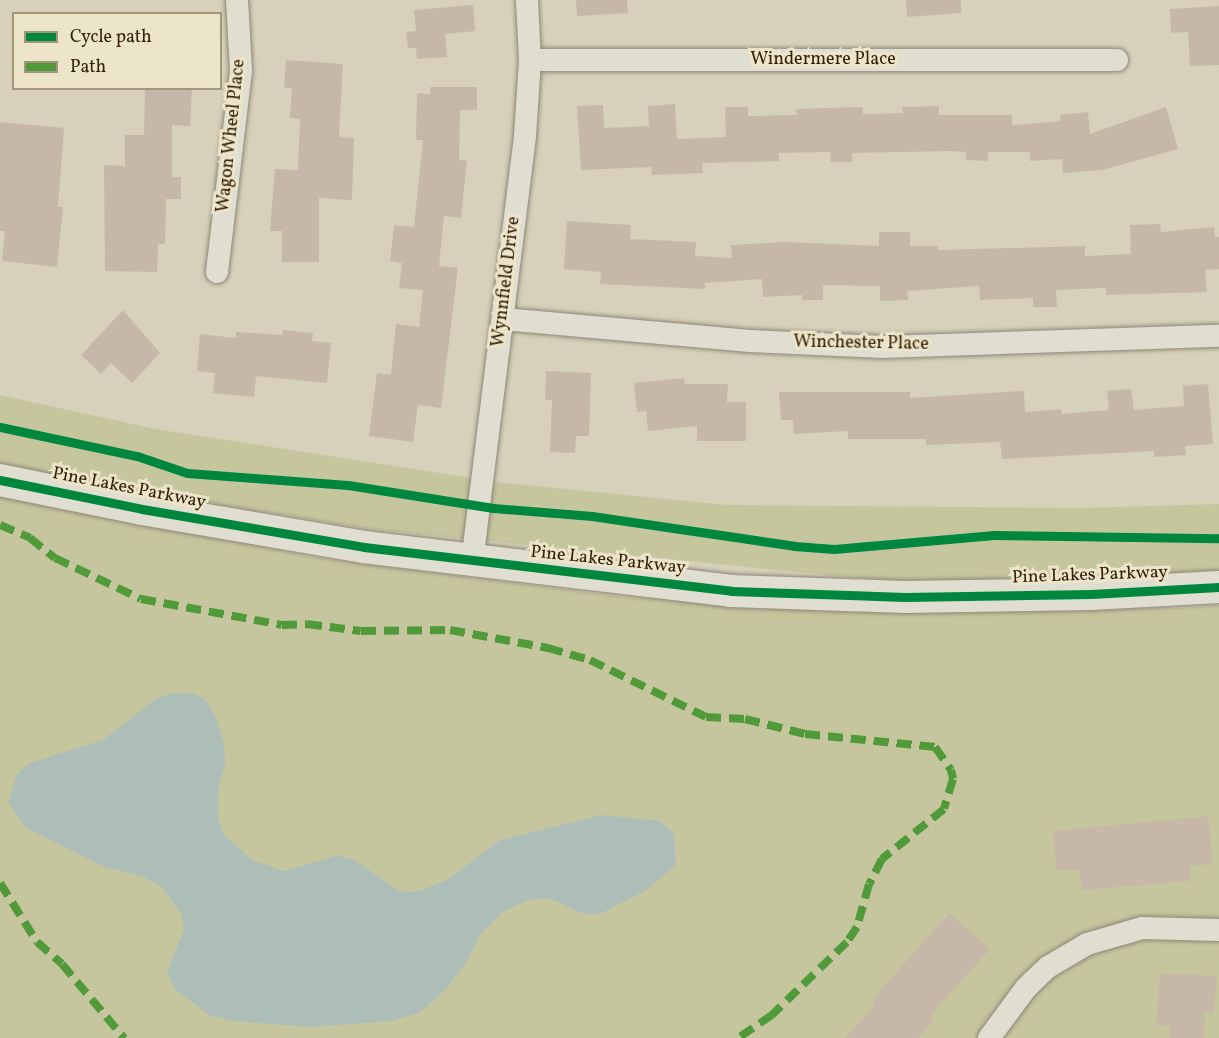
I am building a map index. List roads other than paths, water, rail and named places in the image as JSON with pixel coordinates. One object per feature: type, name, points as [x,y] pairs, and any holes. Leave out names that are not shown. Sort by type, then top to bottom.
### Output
[{"type":"street","name":"Wagon Wheel Place","points":[[217,272],[241,71],[237,0]]},
{"type":"street","name":"Wynnfield Drive","points":[[472,562],[503,319],[530,60],[527,0]]},
{"type":"street","name":"Windermere Place","points":[[530,60],[1117,60]]},
{"type":"street","name":"Winchester Place","points":[[503,319],[739,340],[883,347],[1219,336]]},
{"type":"street","name":"Pine Lakes Parkway","points":[[0,480],[250,529],[472,562],[743,591],[905,597],[1091,594],[1219,587]]},
{"type":"street","points":[[989,1038],[1031,982],[1087,944],[1142,928],[1219,930]]}]
